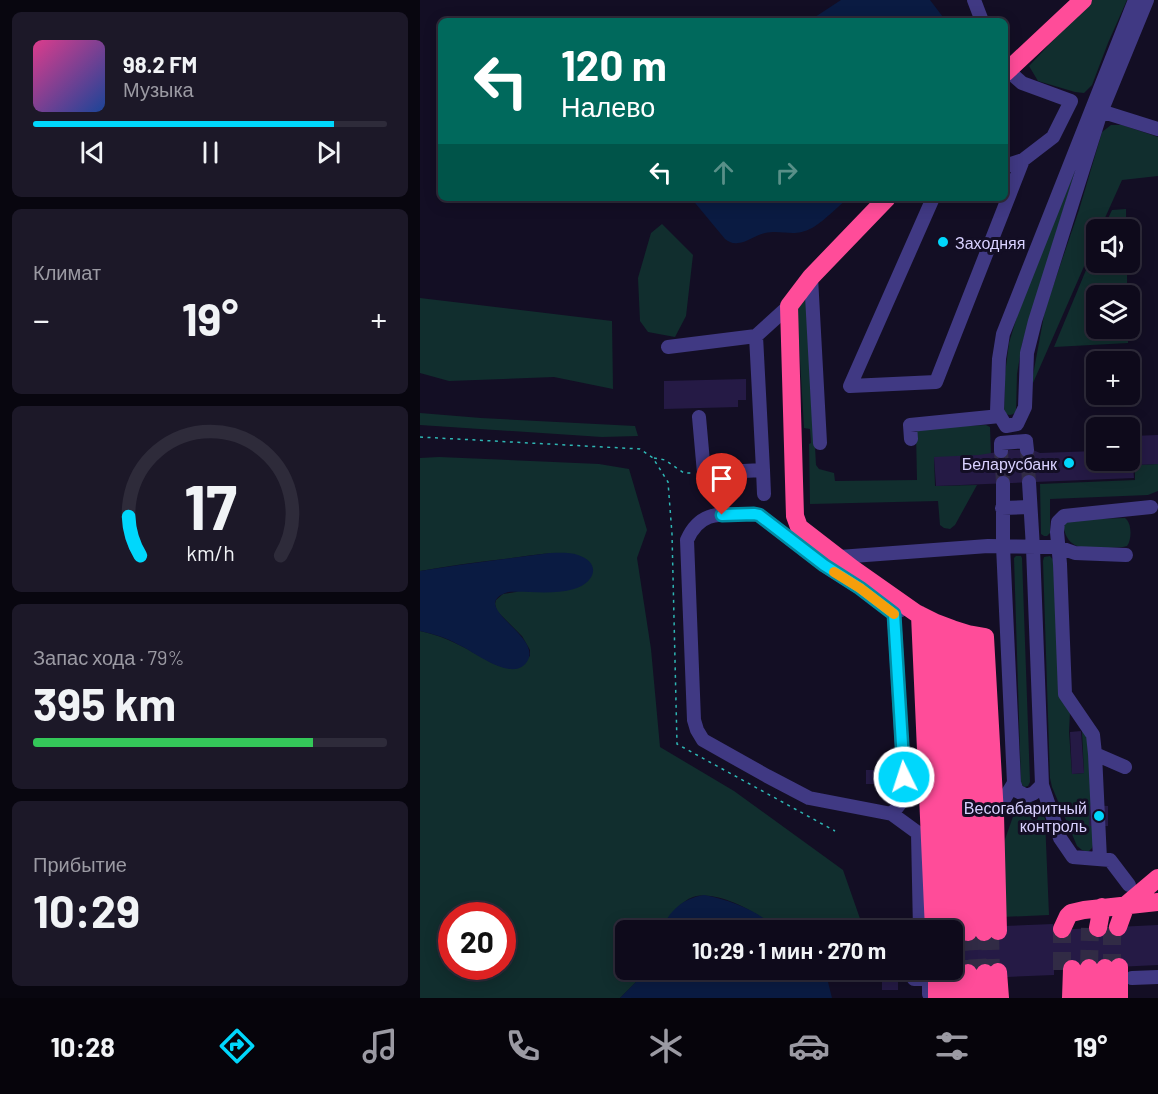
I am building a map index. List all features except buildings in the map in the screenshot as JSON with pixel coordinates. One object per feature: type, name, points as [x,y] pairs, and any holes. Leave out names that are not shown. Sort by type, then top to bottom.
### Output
[{"type":"highway","points":[[1008,69],[1083,0]]},
{"type":"highway","points":[[885,201],[811,277],[789,306],[795,516],[799,527],[831,561],[948,626],[995,815],[971,931]]},
{"type":"highway","points":[[934,920],[948,626]]},
{"type":"highway","points":[[948,626],[971,931]]},
{"type":"highway","points":[[948,626],[971,931]]},
{"type":"highway","points":[[1092,928],[1103,907],[1158,878]]},
{"type":"highway","points":[[1092,928],[1068,916],[1071,913],[1103,907],[1158,902]]},
{"type":"highway","points":[[1092,928],[1103,907]]},
{"type":"highway","points":[[1062,998],[1097,969]]},
{"type":"highway","points":[[1071,998],[1097,969]]},
{"type":"highway","points":[[1080,998],[1097,969]]},
{"type":"highway","points":[[1089,998],[1097,969]]},
{"type":"highway","points":[[1097,969],[1097,998]]},
{"type":"highway","points":[[1097,969],[1104,998]]},
{"type":"highway","points":[[1097,969],[1112,998]]},
{"type":"highway","points":[[1097,969],[1119,998]]},
{"type":"highway","points":[[938,998],[968,973]]},
{"type":"highway","points":[[945,998],[968,973]]},
{"type":"highway","points":[[953,998],[968,973]]},
{"type":"highway","points":[[960,998],[968,973]]},
{"type":"highway","points":[[968,973],[968,998]]},
{"type":"highway","points":[[968,973],[978,998]]},
{"type":"highway","points":[[968,973],[985,998]]},
{"type":"highway","points":[[968,973],[992,998]]},
{"type":"highway","points":[[968,973],[1000,998]]},
{"type":"lane","points":[[974,0],[981,18]]},
{"type":"lane","points":[[1135,0],[1097,110],[1035,321],[1027,353],[1025,407],[1017,424],[1006,426],[997,411],[999,358],[1003,334],[1097,110],[1147,0]]},
{"type":"lane","points":[[1008,72],[1022,83],[1071,101],[1053,137],[1023,160],[1008,165]]},
{"type":"lane","points":[[1097,110],[1158,129]]},
{"type":"lane","points":[[1008,198],[1023,160]]},
{"type":"lane","points":[[932,201],[850,386],[936,382],[1007,201]]},
{"type":"lane","points":[[811,277],[820,443]]},
{"type":"lane","points":[[668,346],[756,336],[789,306]]},
{"type":"lane","points":[[756,336],[764,494]]},
{"type":"lane","points":[[911,439],[910,425],[1000,416]]},
{"type":"lane","points":[[699,417],[704,473],[763,470]]},
{"type":"lane","points":[[1001,451],[1001,443],[1026,441],[1027,450]]},
{"type":"lane","points":[[1029,482],[1042,785],[1060,837],[1073,858],[1110,860],[1129,885]]},
{"type":"lane","points":[[1002,483],[1014,783],[1017,791],[1027,796],[1034,794],[1042,785]]},
{"type":"lane","points":[[1002,508],[1030,507]]},
{"type":"lane","points":[[1100,859],[1093,735],[1065,694],[1058,522],[1064,516],[1151,507]]},
{"type":"lane","points":[[892,814],[905,797],[894,614],[860,588],[831,561],[759,515],[710,516],[702,519],[692,529],[687,540],[694,720],[697,730],[704,740],[809,798],[892,814],[918,833],[920,920]]},
{"type":"lane","points":[[831,561],[1003,546],[1058,547],[1075,553],[1126,555]]},
{"type":"lane","points":[[894,614],[906,610],[948,626],[1008,643]]},
{"type":"lane","points":[[1095,754],[1125,768]]},
{"type":"lane","points":[[995,815],[1014,783]]},
{"type":"lane","points":[[1097,969],[1158,978]]},
{"type":"lane","points":[[929,980],[929,998]]},
{"type":"path","points":[[420,437],[640,449],[653,458],[668,482],[672,523],[677,744],[835,831]]},
{"type":"path","points":[[653,458],[665,460],[684,473],[704,473]]},
{"type":"green space","points":[[1091,0],[1127,0],[1092,85],[1084,93],[1038,81],[1029,66]]},
{"type":"green space","points":[[1111,125],[1122,125],[1158,137],[1158,176],[1122,180],[1104,219],[1086,219],[1086,262],[1033,383],[1045,310],[1079,210],[1102,132]]},
{"type":"green space","points":[[1086,136],[1022,344],[1017,374],[1016,412],[1008,415],[1004,412],[1009,343],[1018,313]]},
{"type":"green space","points":[[1126,209],[1126,219],[1108,219],[1112,210]]},
{"type":"green space","points":[[662,224],[693,255],[686,316],[675,337],[648,332],[640,321],[638,278],[651,233]]},
{"type":"green space","points":[[1086,270],[1086,273],[1127,273],[1127,285],[1086,285],[1086,339],[1128,339],[1128,343],[1054,347]]},
{"type":"green space","points":[[807,297],[816,465],[819,469],[834,473],[835,481],[917,480],[916,432],[921,428],[986,425],[990,427],[991,455],[934,458],[935,486],[977,485],[955,525],[950,529],[940,525],[938,501],[810,504],[809,444],[811,443],[810,429],[804,428],[797,308]]},
{"type":"green space","points":[[420,298],[612,321],[613,389],[554,377],[449,381],[420,373]]},
{"type":"green space","points":[[420,413],[635,426],[638,436],[602,437],[420,425]]},
{"type":"green space","points":[[420,458],[599,464],[629,469],[647,530],[637,558],[651,649],[660,747],[734,791],[843,870],[860,920],[765,920],[738,904],[703,895],[685,901],[667,920],[615,920],[615,980],[638,980],[620,998],[420,998],[420,631],[454,643],[488,661],[514,669],[530,656],[530,650],[522,636],[497,611],[496,600],[503,594],[516,592],[583,558],[575,555],[545,554],[420,571]]},
{"type":"green space","points":[[1158,464],[1158,491],[1148,495],[1050,499],[1050,533],[1047,536],[1041,534],[1040,484],[1135,480],[1135,471],[1140,471],[1140,465]]},
{"type":"green space","points":[[1125,518],[1130,531],[1127,546],[1092,549],[1075,545],[1069,540],[1063,520]]},
{"type":"green space","points":[[1016,556],[1022,558],[1030,782],[1024,787],[1021,783],[1014,558]]},
{"type":"green space","points":[[1050,556],[1054,561],[1070,712],[1072,774],[1084,773],[1082,731],[1086,731],[1094,841],[1088,852],[1077,846],[1050,778],[1043,561],[1044,557]]},
{"type":"green space","points":[[1028,801],[1038,805],[1045,819],[1049,915],[1001,917],[1003,845],[1016,808]]},
{"type":"water","points":[[841,0],[930,0],[944,18],[814,18]]},
{"type":"water","points":[[693,201],[845,201],[805,231],[765,233],[736,243],[725,239]]},
{"type":"water","points":[[550,553],[578,555],[590,563],[593,573],[587,582],[574,589],[549,592],[508,592],[497,598],[495,605],[499,613],[524,640],[529,650],[528,660],[522,667],[505,668],[450,640],[420,631],[420,571]]},
{"type":"water","points":[[704,895],[725,900],[744,907],[766,920],[667,920],[678,906]]},
{"type":"water","points":[[638,980],[826,980],[832,998],[620,998]]},
{"type":"tunnel","points":[[1027,450],[1029,482]]},
{"type":"tunnel","points":[[1001,451],[1003,483]]},
{"type":"tunnel","points":[[1112,927],[1112,967]]},
{"type":"tunnel","points":[[1089,968],[1090,928]]},
{"type":"tunnel","points":[[1062,929],[1062,970]]},
{"type":"tunnel","points":[[976,932],[978,973]]},
{"type":"tunnel","points":[[990,932],[991,972]]},
{"type":"slow traffic","points":[[834,572],[860,588],[894,614]]},
{"type":"place","name":"Заходняя","points":[[943,242]]},
{"type":"place","name":"Беларусбанк","points":[[1069,463]]},
{"type":"place","name":"Весогабаритный контроль","points":[[1099,816]]},
{"type":"route","points":[[722,515],[759,515],[824,565],[860,588],[894,614],[904,777]]}]
